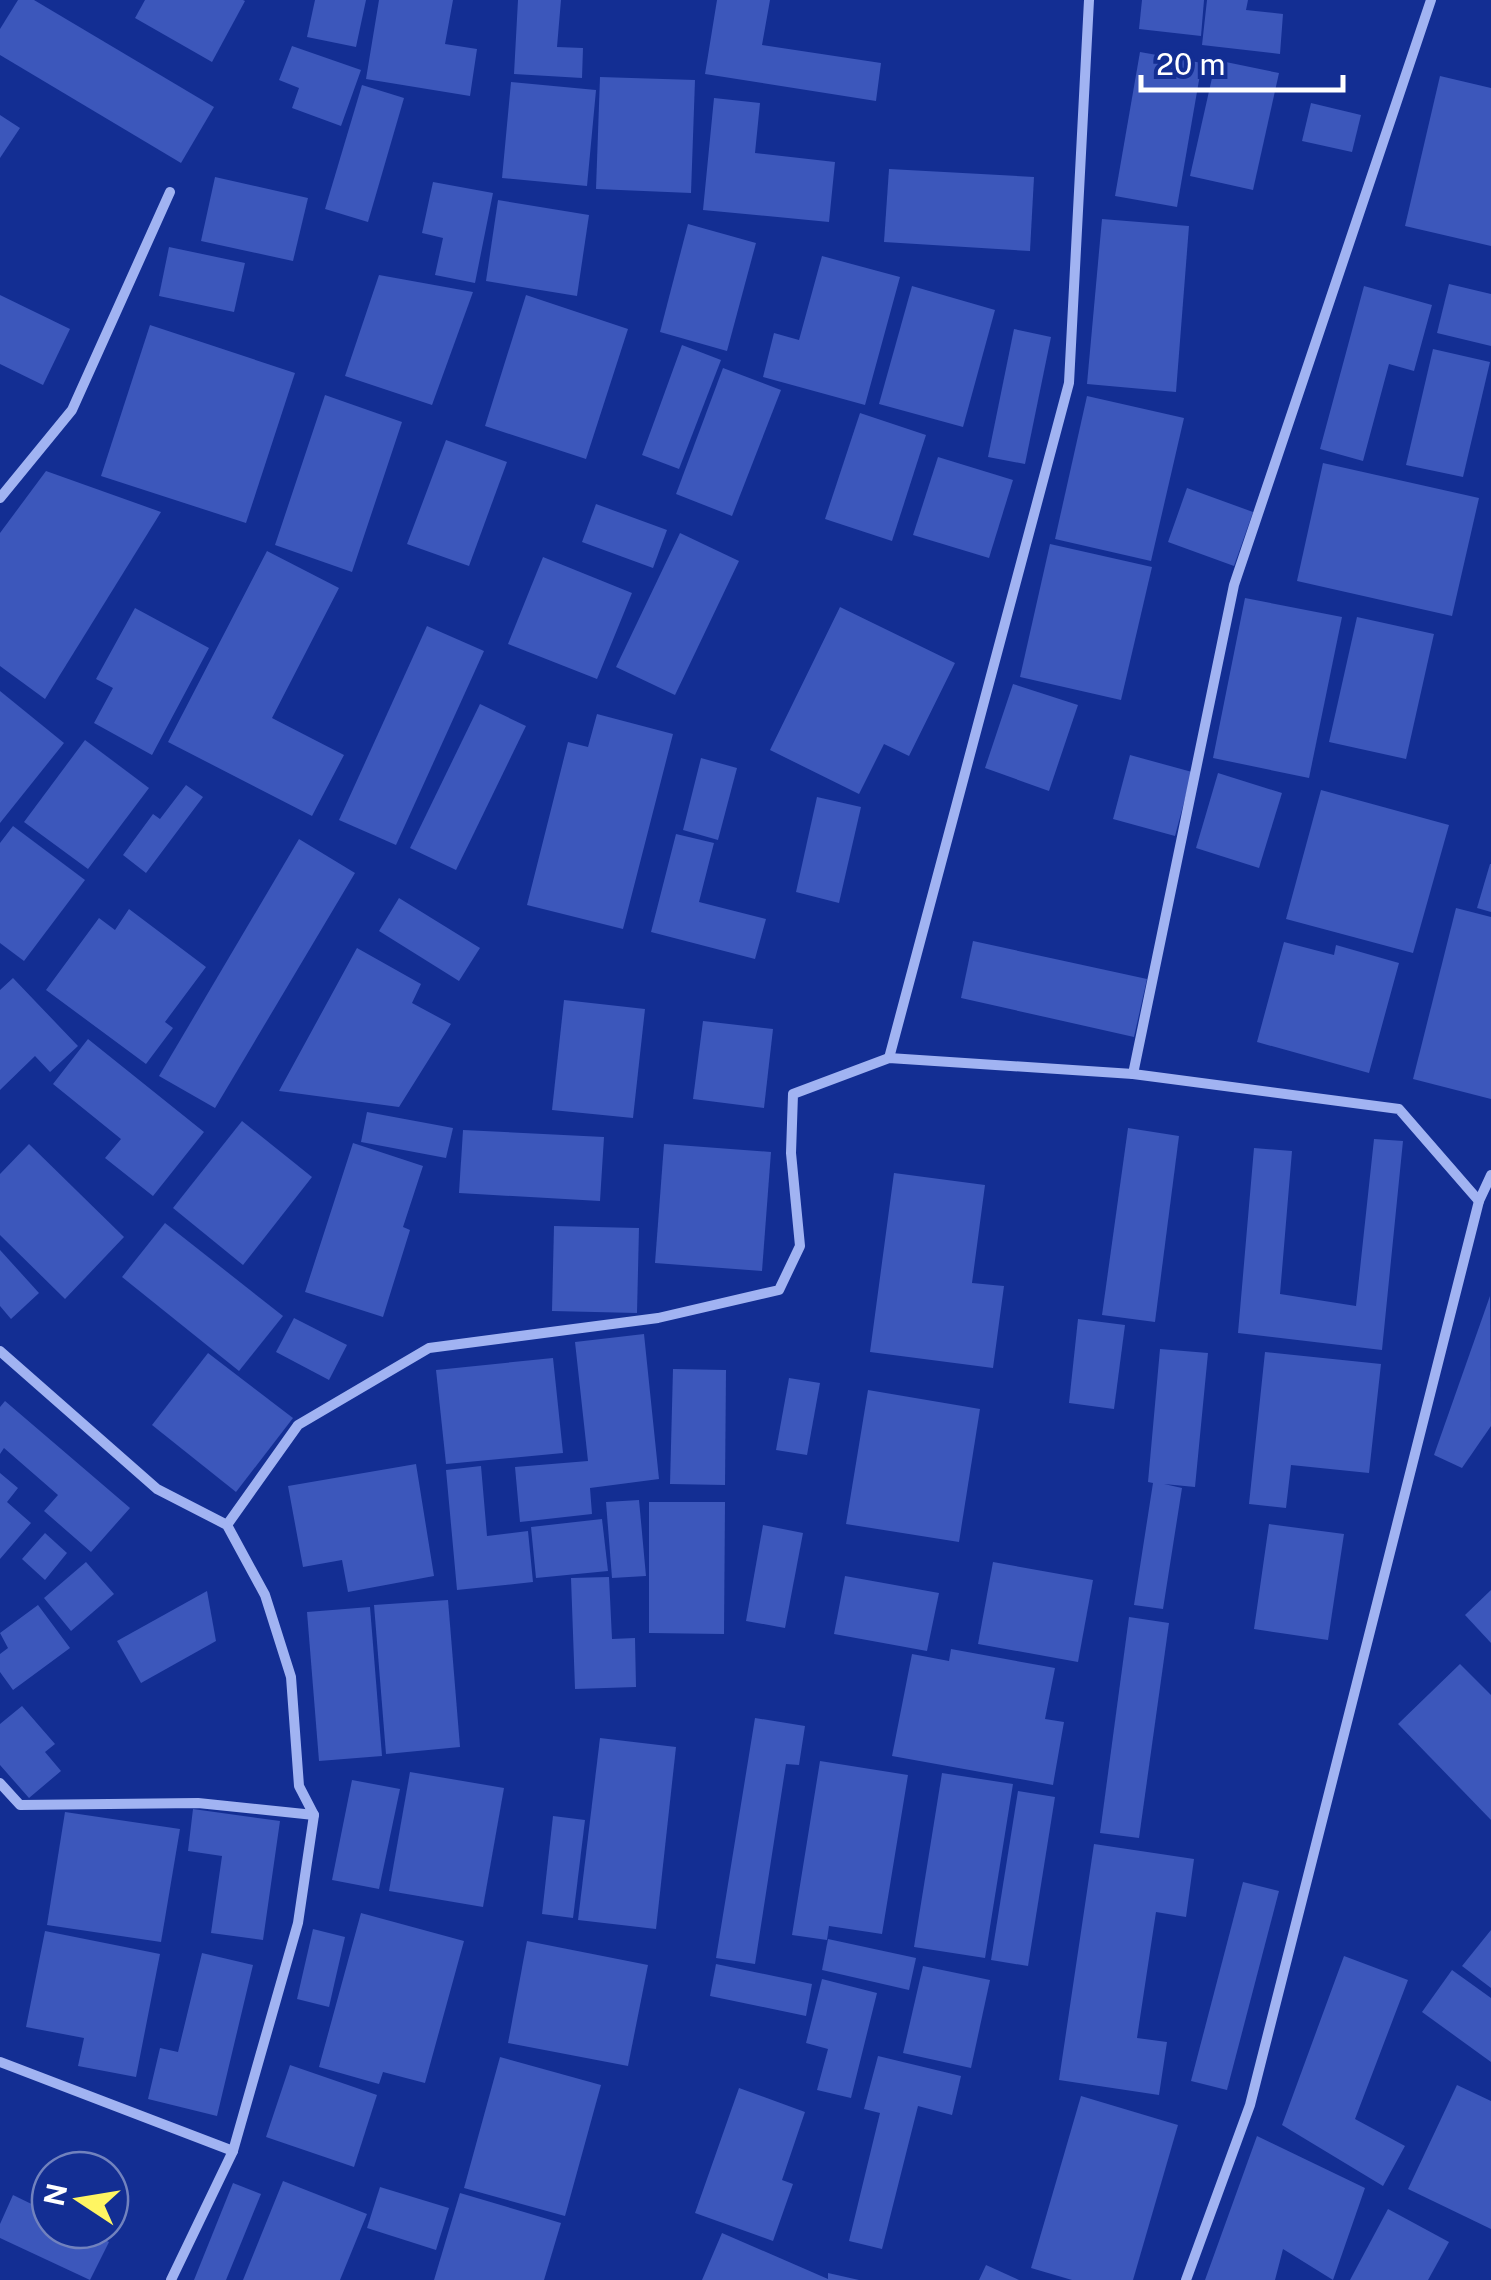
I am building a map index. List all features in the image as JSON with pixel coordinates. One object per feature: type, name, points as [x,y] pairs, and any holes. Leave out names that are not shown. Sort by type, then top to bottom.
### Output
[{"type":"street","points":[[889,1058],[1069,383],[1089,0]]},
{"type":"street","points":[[1133,1074],[1234,585],[1430,0]]},
{"type":"street","points":[[0,498],[72,410],[170,192]]},
{"type":"street","points":[[227,1525],[298,1425],[429,1348],[658,1318],[779,1290],[800,1246],[791,1153],[793,1094],[889,1058],[1133,1074],[1399,1109],[1479,1201]]},
{"type":"street","points":[[1186,2280],[1250,2104],[1479,1201],[1491,1176]]},
{"type":"street","points":[[0,1351],[156,1489],[227,1525],[265,1595],[291,1678],[299,1786],[314,1815],[298,1923],[233,2150],[170,2280]]},
{"type":"street","points":[[0,1783],[20,1805],[198,1803],[314,1815]]},
{"type":"street","points":[[0,2062],[233,2150]]},
{"type":"building","points":[[18,0],[34,0],[214,107],[181,163],[0,55],[0,29]]},
{"type":"building","points":[[145,0],[245,1],[212,62],[135,18]]},
{"type":"building","points":[[315,0],[366,0],[356,47],[307,37]]},
{"type":"building","points":[[379,0],[453,0],[445,44],[477,49],[470,96],[366,79]]},
{"type":"building","points":[[518,0],[561,0],[557,47],[583,48],[582,78],[514,74]]},
{"type":"building","points":[[717,0],[770,0],[762,45],[881,63],[876,101],[705,74]]},
{"type":"building","points":[[1142,0],[1204,0],[1201,36],[1139,29]]},
{"type":"building","points":[[1207,0],[1248,0],[1246,10],[1283,14],[1280,54],[1202,45]]},
{"type":"building","points":[[292,46],[361,70],[341,126],[292,108],[299,88],[279,80]]},
{"type":"building","points":[[1140,52],[1202,63],[1177,207],[1115,196]]},
{"type":"building","points":[[1216,60],[1279,73],[1253,190],[1190,176]]},
{"type":"building","points":[[1440,76],[1491,88],[1491,246],[1405,226]]},
{"type":"building","points":[[600,77],[695,80],[691,193],[596,189]]},
{"type":"building","points":[[511,82],[596,90],[587,186],[502,178]]},
{"type":"building","points":[[362,85],[404,98],[368,222],[325,209]]},
{"type":"building","points":[[714,98],[760,103],[755,153],[835,162],[829,222],[703,210]]},
{"type":"building","points":[[1311,103],[1361,115],[1352,152],[1302,141]]},
{"type":"building","points":[[0,115],[20,128],[0,158]]},
{"type":"building","points":[[889,169],[1034,177],[1030,251],[884,242]]},
{"type":"building","points":[[215,177],[308,198],[293,261],[201,241]]},
{"type":"building","points":[[433,182],[493,193],[475,283],[435,275],[443,238],[422,233]]},
{"type":"building","points":[[498,200],[589,215],[577,296],[486,281]]},
{"type":"building","points":[[1102,219],[1189,226],[1176,392],[1087,384]]},
{"type":"building","points":[[688,224],[756,243],[727,351],[660,332]]},
{"type":"building","points":[[169,247],[245,263],[234,312],[159,296]]},
{"type":"building","points":[[822,256],[900,277],[865,405],[763,377],[774,333],[799,340]]},
{"type":"building","points":[[379,275],[473,292],[432,405],[345,376]]},
{"type":"building","points":[[1449,284],[1491,294],[1491,346],[1437,333]]},
{"type":"building","points":[[912,286],[995,310],[963,427],[879,404]]},
{"type":"building","points":[[1364,286],[1432,305],[1414,371],[1389,364],[1363,461],[1320,449]]},
{"type":"building","points":[[0,295],[70,329],[43,385],[0,364]]},
{"type":"building","points":[[526,295],[628,329],[586,459],[485,426]]},
{"type":"building","points":[[150,325],[295,373],[246,523],[101,476]]},
{"type":"building","points":[[1014,329],[1051,337],[1025,464],[988,457]]},
{"type":"building","points":[[682,345],[721,360],[679,469],[642,455]]},
{"type":"building","points":[[1433,349],[1490,362],[1463,477],[1406,465]]},
{"type":"building","points":[[723,368],[781,390],[732,516],[676,494]]},
{"type":"building","points":[[325,395],[402,422],[352,572],[275,545]]},
{"type":"building","points":[[1087,396],[1184,418],[1151,561],[1055,539]]},
{"type":"building","points":[[860,413],[926,435],[892,541],[825,519]]},
{"type":"building","points":[[446,440],[507,462],[469,566],[407,544]]},
{"type":"building","points":[[938,457],[1013,480],[989,558],[913,535]]},
{"type":"building","points":[[1323,463],[1479,498],[1452,616],[1297,581]]},
{"type":"building","points":[[46,471],[161,512],[45,699],[0,666],[0,533]]},
{"type":"building","points":[[1187,488],[1253,512],[1234,566],[1168,542]]},
{"type":"building","points":[[596,504],[667,530],[653,568],[582,542]]},
{"type":"building","points":[[680,533],[739,561],[675,695],[616,667]]},
{"type":"building","points":[[1050,544],[1152,567],[1121,700],[1020,677]]},
{"type":"building","points":[[267,551],[339,588],[272,718],[344,755],[312,816],[168,742]]},
{"type":"building","points":[[543,557],[632,593],[597,679],[508,644]]},
{"type":"building","points":[[1245,598],[1342,617],[1309,778],[1213,758]]},
{"type":"building","points":[[840,607],[955,663],[909,756],[884,744],[859,794],[770,750]]},
{"type":"building","points":[[135,608],[209,648],[152,755],[94,723],[113,688],[96,679]]},
{"type":"building","points":[[1357,617],[1434,634],[1406,759],[1329,742]]},
{"type":"building","points":[[427,626],[484,651],[396,845],[339,820]]},
{"type":"building","points":[[1013,684],[1078,705],[1049,791],[985,768]]},
{"type":"building","points":[[0,691],[64,743],[0,823]]},
{"type":"building","points":[[480,704],[526,726],[456,870],[410,848]]},
{"type":"building","points":[[597,714],[673,734],[623,929],[527,905],[568,742],[588,747]]},
{"type":"building","points":[[85,740],[149,788],[88,869],[24,822]]},
{"type":"building","points":[[1130,755],[1192,772],[1175,836],[1113,819]]},
{"type":"building","points":[[701,758],[737,768],[718,840],[683,830]]},
{"type":"building","points":[[1218,773],[1282,793],[1259,868],[1196,848]]},
{"type":"building","points":[[186,785],[203,797],[146,873],[123,855],[153,814],[160,819]]},
{"type":"building","points":[[1321,790],[1449,825],[1413,953],[1286,919]]},
{"type":"building","points":[[817,797],[861,807],[839,903],[796,892]]},
{"type":"building","points":[[13,826],[85,880],[24,961],[0,943],[0,843]]},
{"type":"building","points":[[676,834],[714,843],[699,902],[766,919],[755,959],[651,932]]},
{"type":"building","points":[[299,839],[355,873],[215,1108],[159,1076]]},
{"type":"building","points":[[1491,864],[1491,912],[1477,908]]},
{"type":"building","points":[[399,898],[480,948],[459,981],[379,931]]},
{"type":"building","points":[[1456,908],[1491,917],[1491,1099],[1413,1079]]},
{"type":"building","points":[[129,909],[206,967],[165,1022],[173,1028],[146,1064],[46,990],[99,918],[115,930]]},
{"type":"building","points":[[973,941],[1147,979],[1134,1037],[961,998]]},
{"type":"building","points":[[1284,942],[1334,955],[1336,945],[1399,963],[1369,1073],[1257,1042]]},
{"type":"building","points":[[357,948],[421,984],[412,1003],[451,1024],[399,1107],[279,1091]]},
{"type":"building","points":[[13,978],[78,1046],[50,1072],[35,1056],[0,1090],[0,990]]},
{"type":"building","points":[[564,1000],[645,1009],[633,1118],[552,1110]]},
{"type":"building","points":[[703,1021],[773,1029],[764,1108],[693,1099]]},
{"type":"building","points":[[88,1039],[204,1132],[153,1196],[105,1158],[121,1139],[53,1084]]},
{"type":"building","points":[[367,1112],[453,1128],[446,1158],[361,1142]]},
{"type":"building","points":[[242,1121],[312,1177],[243,1265],[173,1208]]},
{"type":"building","points":[[1128,1128],[1179,1136],[1155,1322],[1102,1315]]},
{"type":"building","points":[[463,1130],[604,1137],[600,1201],[459,1193]]},
{"type":"building","points":[[1374,1139],[1403,1141],[1382,1350],[1238,1333],[1254,1148],[1292,1151],[1280,1294],[1356,1306]]},
{"type":"building","points":[[353,1143],[423,1166],[403,1227],[410,1230],[383,1317],[305,1292]]},
{"type":"building","points":[[29,1144],[124,1237],[65,1299],[0,1235],[0,1174]]},
{"type":"building","points":[[664,1144],[771,1152],[762,1271],[655,1263]]},
{"type":"building","points":[[894,1173],[985,1185],[972,1283],[1004,1286],[993,1368],[870,1352]]},
{"type":"building","points":[[165,1223],[283,1316],[239,1371],[122,1277]]},
{"type":"building","points":[[554,1226],[639,1228],[637,1313],[552,1311]]},
{"type":"building","points":[[0,1250],[39,1293],[11,1319],[0,1306]]},
{"type":"building","points":[[1490,1296],[1491,1426],[1462,1468],[1434,1455]]},
{"type":"building","points":[[294,1318],[347,1345],[329,1380],[276,1352]]},
{"type":"building","points":[[1078,1319],[1125,1325],[1114,1409],[1069,1403]]},
{"type":"building","points":[[644,1334],[659,1479],[590,1488],[592,1514],[520,1522],[515,1467],[588,1461],[575,1342]]},
{"type":"building","points":[[1160,1349],[1208,1353],[1195,1487],[1164,1484],[1182,1488],[1163,1609],[1134,1605],[1153,1483],[1148,1482]]},
{"type":"building","points":[[1265,1352],[1381,1364],[1369,1473],[1291,1465],[1286,1508],[1249,1504]]},
{"type":"building","points":[[208,1353],[293,1418],[236,1492],[152,1425]]},
{"type":"building","points":[[553,1358],[563,1453],[446,1464],[436,1370]]},
{"type":"building","points":[[673,1369],[726,1370],[725,1485],[670,1484]]},
{"type":"building","points":[[789,1378],[820,1383],[807,1455],[776,1450]]},
{"type":"building","points":[[868,1390],[980,1409],[959,1542],[846,1524]]},
{"type":"building","points":[[5,1401],[130,1508],[91,1552],[44,1511],[58,1495],[4,1448],[0,1454],[0,1407]]},
{"type":"building","points":[[416,1464],[434,1576],[348,1592],[342,1560],[303,1567],[288,1486]]},
{"type":"building","points":[[481,1466],[487,1536],[528,1531],[533,1582],[457,1590],[446,1470]]},
{"type":"building","points":[[0,1473],[18,1488],[7,1502],[31,1523],[0,1559]]},
{"type":"building","points":[[639,1500],[646,1576],[612,1578],[606,1502]]},
{"type":"building","points":[[649,1502],[725,1502],[724,1634],[649,1633]]},
{"type":"building","points":[[602,1519],[608,1571],[536,1578],[531,1527]]},
{"type":"building","points":[[1269,1524],[1344,1534],[1328,1640],[1254,1629]]},
{"type":"building","points":[[763,1525],[803,1533],[785,1628],[746,1621]]},
{"type":"building","points":[[45,1533],[67,1553],[45,1580],[22,1559]]},
{"type":"building","points":[[86,1562],[114,1594],[71,1631],[44,1598]]},
{"type":"building","points":[[993,1562],[1093,1580],[1078,1662],[978,1644]]},
{"type":"building","points":[[845,1576],[939,1593],[927,1651],[834,1634]]},
{"type":"building","points":[[609,1577],[612,1639],[635,1638],[636,1687],[575,1689],[571,1578]]},
{"type":"building","points":[[1491,1590],[1491,1643],[1465,1615]]},
{"type":"building","points":[[207,1591],[216,1641],[141,1683],[117,1641]]},
{"type":"building","points":[[448,1600],[460,1747],[386,1754],[374,1605]]},
{"type":"building","points":[[38,1605],[70,1648],[13,1690],[0,1672],[0,1654],[8,1648],[0,1633]]},
{"type":"building","points":[[370,1607],[382,1756],[319,1761],[307,1612]]},
{"type":"building","points":[[1129,1617],[1169,1623],[1139,1838],[1100,1833]]},
{"type":"building","points":[[951,1649],[1055,1668],[1045,1719],[1064,1722],[1053,1785],[892,1756],[912,1654],[949,1661]]},
{"type":"building","points":[[1460,1664],[1491,1695],[1491,1820],[1398,1724]]},
{"type":"building","points":[[22,1706],[55,1744],[45,1752],[61,1771],[29,1798],[0,1765],[0,1724]]},
{"type":"building","points":[[755,1718],[805,1726],[799,1765],[786,1764],[755,1964],[716,1958]]},
{"type":"building","points":[[600,1738],[676,1747],[656,1929],[578,1920]]},
{"type":"building","points":[[820,1761],[908,1775],[882,1934],[829,1926],[827,1940],[792,1935]]},
{"type":"building","points":[[410,1772],[504,1788],[483,1907],[389,1891]]},
{"type":"building","points":[[942,1773],[1013,1784],[985,1958],[914,1947]]},
{"type":"building","points":[[352,1780],[400,1789],[379,1889],[332,1880]]},
{"type":"building","points":[[1018,1791],[1055,1797],[1028,1966],[991,1960]]},
{"type":"building","points":[[193,1809],[280,1821],[263,1940],[211,1933],[222,1856],[188,1851]]},
{"type":"building","points":[[65,1812],[180,1829],[161,1942],[47,1925]]},
{"type":"building","points":[[553,1816],[585,1820],[573,1918],[542,1914]]},
{"type":"building","points":[[1094,1844],[1194,1859],[1186,1917],[1156,1912],[1137,2038],[1167,2042],[1159,2095],[1059,2080]]},
{"type":"building","points":[[1243,1882],[1279,1891],[1227,2090],[1191,2081]]},
{"type":"building","points":[[361,1913],[464,1941],[425,2083],[383,2072],[379,2084],[319,2067]]},
{"type":"building","points":[[313,1929],[345,1937],[329,2007],[297,1999]]},
{"type":"building","points":[[1491,1930],[1491,1988],[1462,1966]]},
{"type":"building","points":[[45,1931],[160,1954],[136,2077],[78,2066],[84,2038],[26,2027]]},
{"type":"building","points":[[828,1939],[916,1958],[909,1990],[822,1970]]},
{"type":"building","points":[[527,1941],[648,1965],[628,2066],[508,2043]]},
{"type":"building","points":[[202,1953],[253,1965],[217,2116],[148,2099],[160,2048],[178,2052]]},
{"type":"building","points":[[1344,1956],[1408,1980],[1355,2119],[1405,2146],[1383,2186],[1282,2125]]},
{"type":"building","points":[[716,1964],[812,1984],[806,2016],[710,1996]]},
{"type":"building","points":[[923,1966],[990,1980],[971,2068],[903,2053]]},
{"type":"building","points":[[1452,1970],[1491,1998],[1491,2062],[1422,2012]]},
{"type":"building","points":[[822,1979],[877,1993],[851,2098],[817,2090],[828,2049],[806,2043]]},
{"type":"building","points":[[878,2056],[961,2076],[952,2115],[918,2106],[882,2249],[849,2241],[880,2113],[864,2109]]},
{"type":"building","points":[[500,2057],[601,2085],[565,2216],[464,2188]]},
{"type":"building","points":[[290,2065],[377,2095],[354,2167],[266,2137]]},
{"type":"building","points":[[1457,2085],[1491,2101],[1491,2229],[1408,2189]]},
{"type":"building","points":[[739,2088],[805,2112],[782,2180],[793,2184],[773,2241],[695,2213]]},
{"type":"building","points":[[1081,2096],[1178,2125],[1133,2280],[1072,2280],[1031,2268]]},
{"type":"building","points":[[1257,2136],[1365,2188],[1333,2280],[1283,2249],[1275,2280],[1205,2280]]},
{"type":"building","points":[[283,2181],[367,2214],[340,2280],[243,2280]]},
{"type":"building","points":[[233,2183],[261,2194],[226,2280],[194,2280]]},
{"type":"building","points":[[380,2187],[449,2208],[436,2250],[367,2228]]},
{"type":"building","points":[[460,2193],[561,2223],[544,2280],[434,2280]]},
{"type":"building","points":[[13,2195],[30,2203],[30,2250],[105,2250],[90,2280],[0,2238],[0,2224]]},
{"type":"building","points":[[1388,2209],[1449,2242],[1428,2280],[1350,2280]]},
{"type":"building","points":[[722,2233],[828,2279],[828,2273],[859,2280],[702,2280]]},
{"type":"building","points":[[986,2265],[1019,2280],[979,2280]]}]
